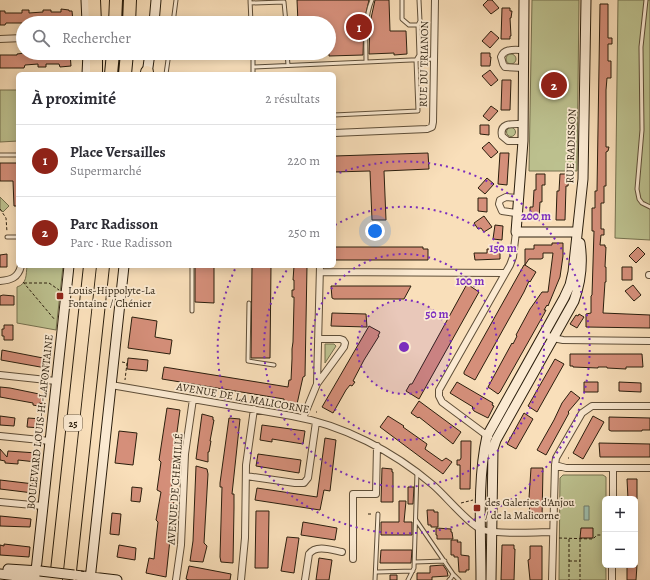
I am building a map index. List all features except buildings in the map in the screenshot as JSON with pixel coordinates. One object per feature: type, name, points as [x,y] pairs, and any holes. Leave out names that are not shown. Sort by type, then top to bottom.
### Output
[{"type":"highway","points":[[94,0],[95,16]]},
{"type":"highway","points":[[115,16],[116,0]]},
{"type":"highway","points":[[130,0],[130,16]]},
{"type":"highway","points":[[96,60],[96,72]]},
{"type":"highway","points":[[111,72],[112,60]]},
{"type":"highway","points":[[125,72],[126,60]]},
{"type":"highway","name":"25","points":[[56,580],[90,268]]},
{"type":"highway","name":"25","points":[[69,580],[103,268]]},
{"type":"street","points":[[86,0],[87,16]]},
{"type":"street","points":[[155,16],[156,0]]},
{"type":"street","name":"RUE DU TRIANON","points":[[336,134],[431,128],[433,122],[435,0]]},
{"type":"street","points":[[496,440],[487,436],[442,402],[439,396],[439,390],[513,257],[516,232],[516,213],[522,169],[524,0]]},
{"type":"street","name":"RUE RADISSON","points":[[549,336],[570,284],[583,179],[586,0]]},
{"type":"street","points":[[0,39],[16,38]]},
{"type":"street","points":[[523,50],[507,51],[504,52],[501,57],[502,64],[505,67],[523,68]]},
{"type":"street","points":[[87,72],[88,60]]},
{"type":"street","points":[[147,72],[149,60]]},
{"type":"street","points":[[523,124],[505,125],[501,132],[502,136],[508,140],[523,141]]},
{"type":"street","points":[[516,213],[502,211],[499,204],[500,200],[506,197],[518,198]]},
{"type":"street","points":[[516,232],[577,232]]},
{"type":"street","points":[[0,281],[14,278],[19,268]]},
{"type":"street","name":"BOULEVARD LOUIS-H.-LAFONTAINE","points":[[37,576],[43,506],[69,268]]},
{"type":"street","points":[[89,578],[124,268]]},
{"type":"street","points":[[317,384],[320,269],[505,273]]},
{"type":"street","points":[[549,336],[562,340],[650,341]]},
{"type":"street","points":[[481,580],[482,463],[487,436],[549,336]]},
{"type":"street","points":[[491,580],[492,449],[549,336]]},
{"type":"street","points":[[303,418],[317,384],[344,347],[345,343],[340,339],[318,339]]},
{"type":"street","points":[[0,375],[56,381]]},
{"type":"street","name":"AVENUE DE LA MALICORNE","points":[[111,385],[254,409],[303,418],[316,422],[349,433],[377,446],[417,472],[442,493],[473,524],[482,529],[492,532],[553,532]]},
{"type":"street","name":"AVENUE DE CHEMILLÉ","points":[[176,580],[181,545],[185,454],[193,399]]},
{"type":"street","points":[[552,580],[556,458],[579,418],[586,409],[598,406],[650,406]]},
{"type":"street","points":[[241,580],[246,538],[246,465],[254,409]]},
{"type":"street","points":[[246,476],[301,484],[304,483],[308,478],[316,422]]},
{"type":"street","points":[[0,436],[50,441]]},
{"type":"street","points":[[353,559],[353,494],[376,494],[377,446]]},
{"type":"street","points":[[555,465],[566,468],[650,468]]},
{"type":"street","points":[[613,468],[613,496]]},
{"type":"street","points":[[0,502],[43,506]]},
{"type":"street","points":[[305,580],[309,554],[311,551],[317,548],[342,552]]},
{"type":"street","points":[[0,568],[52,580]]},
{"type":"street","points":[[612,568],[612,580]]},
{"type":"street","points":[[0,574],[117,580]]},
{"type":"lane","points":[[174,16],[176,0]]},
{"type":"lane","points":[[366,62],[368,10],[372,0]]},
{"type":"lane","points":[[397,0],[402,0],[402,19],[406,24],[418,25]]},
{"type":"lane","points":[[336,115],[418,111],[416,60],[419,54],[419,0]]},
{"type":"lane","points":[[646,0],[641,47],[642,130],[637,189],[642,203],[650,207]]},
{"type":"lane","points":[[251,16],[250,1],[284,2],[285,16]]},
{"type":"lane","points":[[253,67],[434,59]]},
{"type":"lane","points":[[166,72],[168,60]]},
{"type":"lane","points":[[253,60],[254,72]]},
{"type":"lane","points":[[288,60],[288,65]]},
{"type":"lane","points":[[0,155],[16,154]]},
{"type":"lane","points":[[7,235],[16,236]]},
{"type":"lane","points":[[192,268],[192,312]]},
{"type":"lane","points":[[249,303],[248,361],[274,365]]},
{"type":"lane","points":[[408,580],[413,571],[415,562],[417,472]]},
{"type":"lane","points":[[375,580],[377,572],[378,514]]},
{"type":"lane","points":[[416,520],[453,574],[459,580]]},
{"type":"lane","points":[[415,562],[444,561]]},
{"type":"lane","points":[[377,572],[413,571]]},
{"type":"lane","points":[[449,580],[452,578],[453,574]]},
{"type":"path","points":[[0,209],[6,218],[7,235]]},
{"type":"path","points":[[57,323],[23,282],[26,284],[49,283],[61,292]]},
{"type":"path","points":[[119,362],[127,363],[125,382]]},
{"type":"path","points":[[461,503],[474,499]]},
{"type":"path","points":[[559,538],[593,539],[597,535],[602,535]]},
{"type":"path","points":[[569,538],[569,580]]},
{"type":"path","points":[[580,539],[580,580]]},
{"type":"path","points":[[569,561],[580,561]]},
{"type":"green space","points":[[532,0],[579,0],[577,171],[529,171]]},
{"type":"green space","points":[[618,0],[650,0],[650,240],[615,238]]},
{"type":"green space","points":[[509,54],[513,54],[515,55],[515,63],[509,64],[506,61],[506,57]]},
{"type":"green space","points":[[0,90],[16,90],[16,141],[0,142]]},
{"type":"green space","points":[[511,127],[516,132],[511,137],[506,132]]},
{"type":"green space","points":[[0,197],[9,206],[3,212],[0,209]]},
{"type":"green space","points":[[27,268],[63,268],[56,330],[17,323],[17,287],[23,284]]},
{"type":"green space","points":[[325,344],[334,344],[336,346],[325,363]]},
{"type":"green space","points":[[563,475],[603,475],[606,477],[606,496],[602,496],[602,568],[606,568],[606,580],[559,580],[560,478]]},
{"type":"shaded area","points":[[584,506],[589,506],[589,520],[584,520]]},
{"type":"place","name":"Place Versailles","points":[[359,27]]},
{"type":"place","name":"Parc Radisson","points":[[554,85]]},
{"type":"place","name":"Louis-Hippolyte-La Fontaine / Chénier","points":[[60,296]]},
{"type":"place","name":"des Galeries d'Anjou / de la Malicorne","points":[[477,508]]}]
